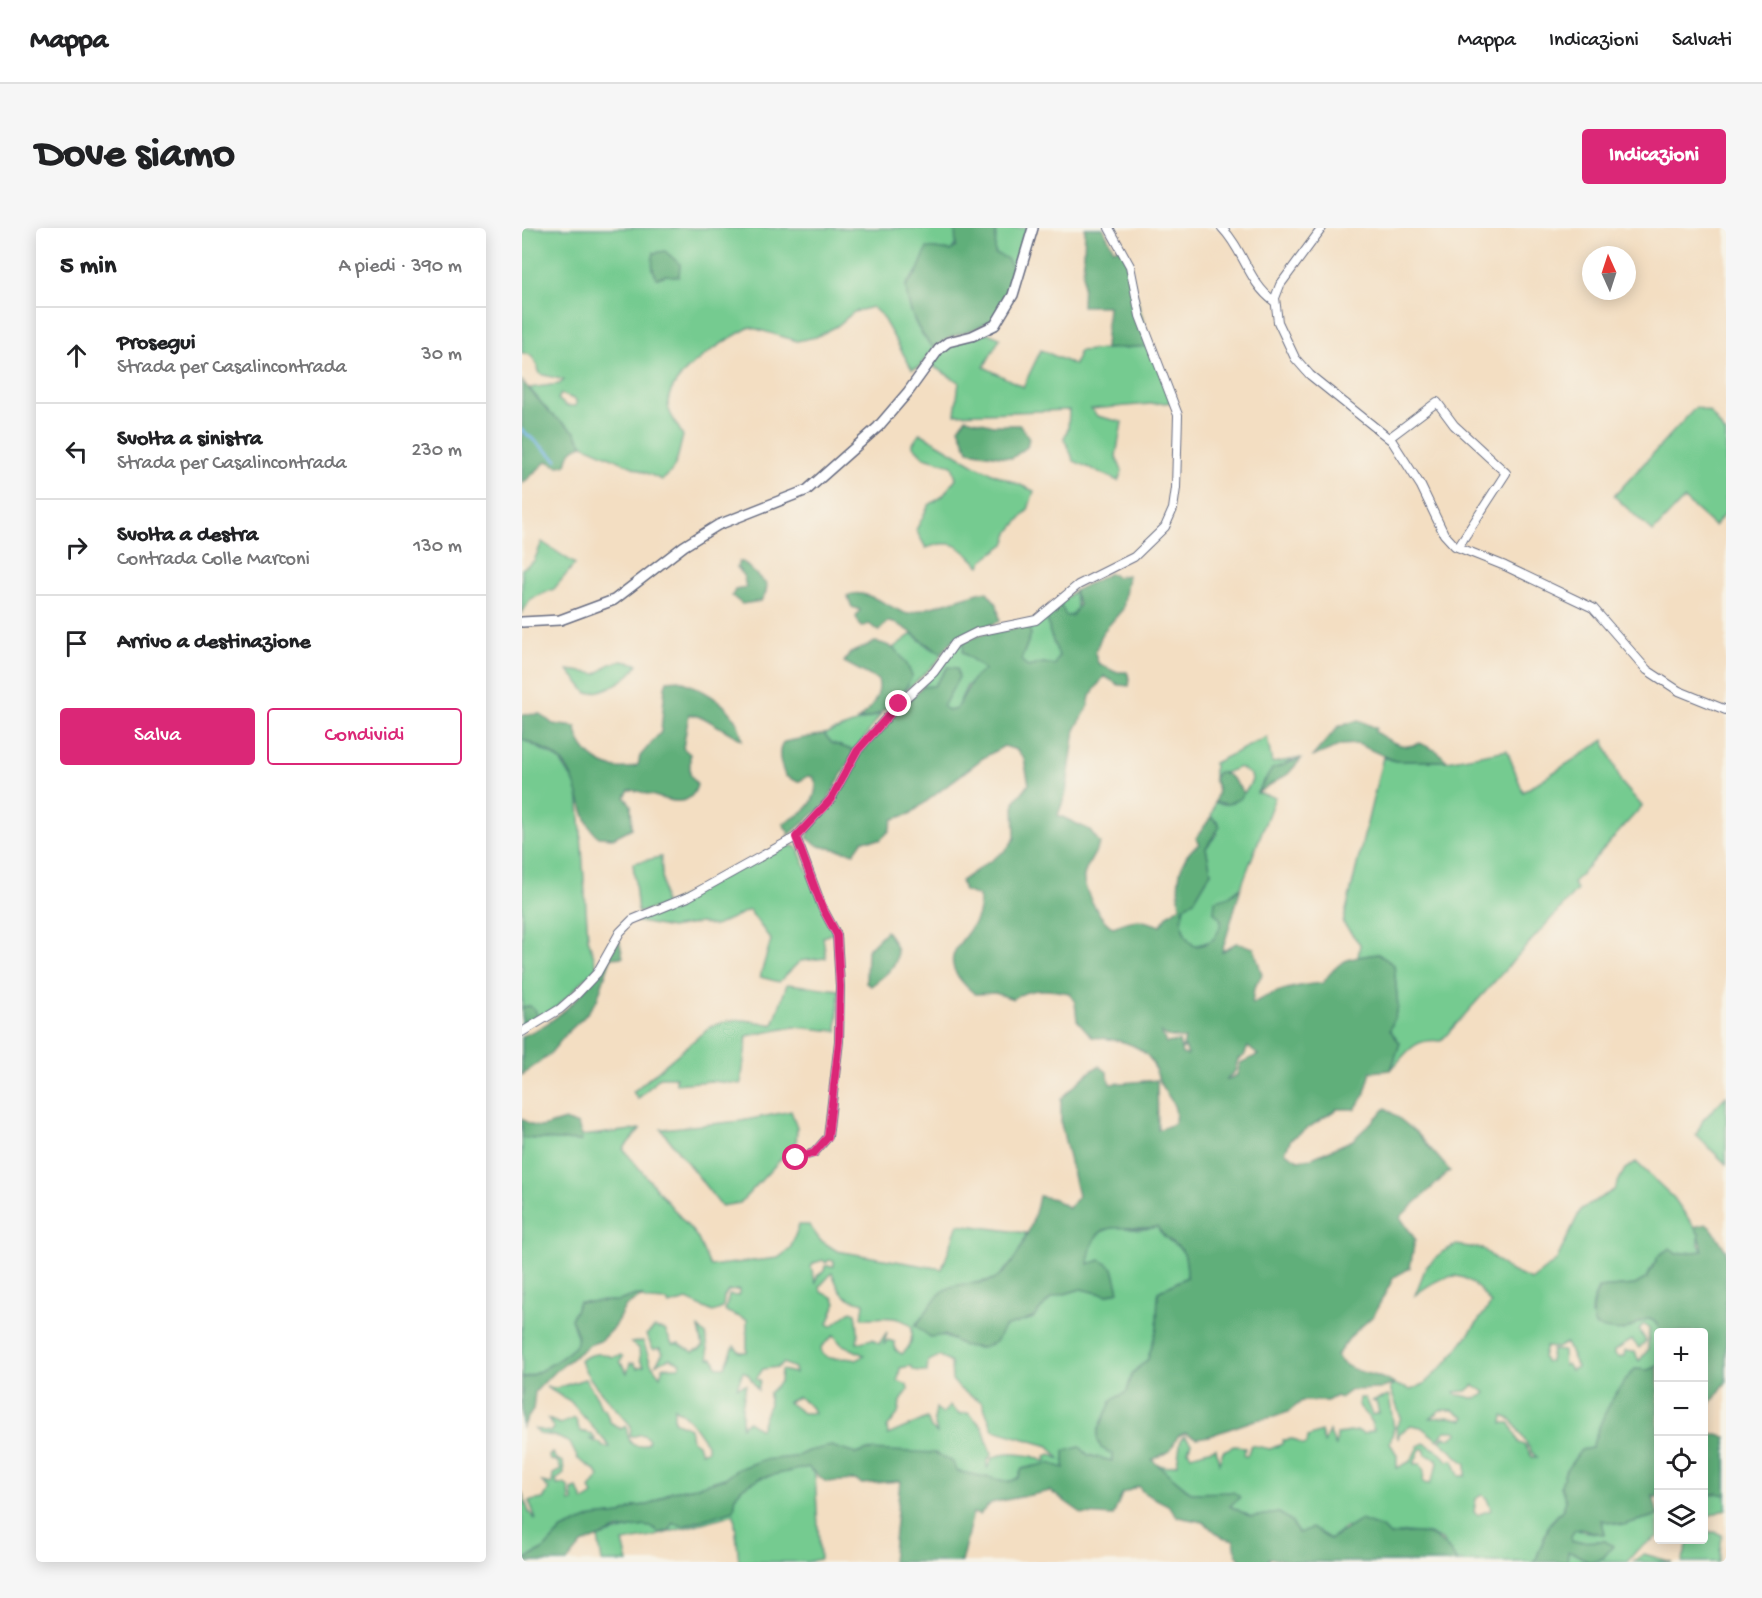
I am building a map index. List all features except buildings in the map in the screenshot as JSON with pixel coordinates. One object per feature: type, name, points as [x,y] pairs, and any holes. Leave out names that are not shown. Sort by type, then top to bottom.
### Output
[{"type":"street","points":[[522,622],[560,620],[614,600],[684,546],[718,525],[807,490],[878,427],[908,392],[939,349],[948,342],[972,336],[995,325],[1013,295],[1033,228]]},
{"type":"street","points":[[522,1032],[560,1009],[577,994],[597,973],[620,932],[632,920],[688,897],[796,837],[831,799],[857,751],[899,704],[934,672],[955,643],[977,632],[1036,620],[1078,585],[1134,557],[1165,527],[1173,509],[1176,488],[1178,415],[1140,316],[1130,266],[1109,228]]},
{"type":"street","points":[[1222,228],[1230,236],[1254,282],[1275,302]]},
{"type":"street","points":[[1322,228],[1280,285],[1275,302],[1278,322],[1295,358],[1310,375],[1389,438],[1421,486],[1444,534],[1458,547],[1505,566],[1593,608],[1647,670],[1679,691],[1726,710]]},
{"type":"street","points":[[1389,438],[1437,402],[1454,425],[1506,473],[1458,547]]},
{"type":"street","points":[[796,837],[822,907],[837,935],[840,986],[839,1041],[828,1137],[814,1153],[796,1158]]},
{"type":"green space","points":[[522,228],[955,228],[957,242],[951,251],[935,249],[906,285],[914,319],[922,335],[934,348],[919,367],[912,369],[881,315],[872,307],[854,312],[837,326],[816,337],[797,341],[750,327],[699,359],[677,382],[670,394],[669,410],[683,436],[674,466],[662,480],[583,445],[574,431],[550,413],[529,388],[559,384],[564,380],[540,374],[532,357],[522,353]],"holes":[[[654,253],[666,275],[657,278],[653,268]],[[561,394],[576,400],[576,406],[566,406],[558,399]]]},
{"type":"green space","points":[[955,228],[996,228],[995,254],[1008,260],[1013,271],[1012,282],[1001,309],[993,319],[984,325],[954,336],[934,348],[914,319],[908,302],[906,285],[917,273],[927,248],[950,251],[956,247]]},
{"type":"green space","points":[[996,228],[1027,228],[1013,275],[1008,261],[995,254]]},
{"type":"green space","points":[[1085,228],[1103,228],[1114,250],[1120,247],[1126,257],[1150,346],[1105,349],[1108,306],[1082,306]]},
{"type":"green space","points":[[665,251],[680,264],[679,277],[666,275],[657,278],[655,275],[652,266],[654,253]]},
{"type":"green space","points":[[988,333],[1000,338],[984,367],[1023,387],[1041,350],[1075,365],[1079,351],[1150,346],[1173,402],[1091,409],[1097,416],[1122,422],[1116,456],[1122,471],[1118,481],[1074,461],[1064,438],[1068,429],[1069,410],[955,414],[959,382],[931,365],[950,344]]},
{"type":"green space","points":[[522,381],[550,413],[574,431],[583,445],[571,452],[566,465],[557,466],[547,461],[522,484]]},
{"type":"green space","points":[[1696,407],[1710,412],[1726,434],[1726,513],[1714,526],[1684,499],[1653,532],[1614,496]]},
{"type":"green space","points":[[966,418],[994,425],[1020,425],[1029,438],[1027,447],[1012,458],[968,451],[959,428]]},
{"type":"green space","points":[[920,433],[976,466],[1034,491],[1028,510],[1010,531],[1005,544],[983,560],[980,566],[962,549],[950,544],[926,548],[916,530],[929,505],[943,496],[956,478],[952,465],[924,457],[912,445]]},
{"type":"green space","points":[[542,542],[575,564],[554,589],[531,599],[522,613],[522,569],[534,561]]},
{"type":"green space","points":[[739,562],[743,562],[767,585],[761,601],[742,604],[732,596],[735,590],[746,588],[744,577],[737,567]]},
{"type":"green space","points":[[1110,573],[1116,577],[1128,575],[1123,609],[1103,632],[1095,653],[1098,663],[1115,672],[1127,672],[1130,679],[1129,686],[1119,685],[1104,676],[1090,696],[1088,707],[1075,730],[1066,793],[1058,815],[1090,830],[1100,843],[1084,876],[1089,896],[1098,912],[1113,927],[1136,920],[1160,926],[1168,915],[1180,906],[1178,889],[1180,872],[1187,856],[1199,844],[1196,838],[1211,817],[1220,826],[1206,848],[1211,872],[1194,901],[1184,907],[1183,929],[1194,946],[1209,942],[1216,935],[1221,920],[1214,912],[1215,900],[1228,897],[1241,887],[1222,952],[1236,943],[1254,948],[1262,975],[1254,988],[1252,1004],[1286,989],[1323,983],[1335,968],[1352,958],[1378,954],[1394,965],[1398,1007],[1390,1030],[1400,1043],[1391,1070],[1371,1072],[1364,1096],[1355,1109],[1337,1109],[1291,1139],[1285,1152],[1298,1160],[1312,1158],[1353,1140],[1386,1108],[1417,1133],[1450,1171],[1400,1217],[1415,1239],[1410,1268],[1394,1277],[1373,1316],[1351,1336],[1336,1356],[1349,1367],[1394,1384],[1380,1389],[1351,1390],[1340,1398],[1336,1396],[1327,1401],[1302,1401],[1288,1412],[1255,1420],[1209,1436],[1197,1438],[1185,1433],[1178,1436],[1170,1451],[1152,1460],[1191,1493],[1233,1492],[1240,1497],[1230,1506],[1251,1517],[1279,1513],[1290,1520],[1298,1533],[1312,1528],[1330,1539],[1361,1520],[1382,1528],[1390,1536],[1412,1533],[1429,1535],[1444,1545],[1457,1562],[1301,1562],[1269,1558],[1269,1562],[1242,1562],[1236,1554],[1234,1540],[1222,1537],[1203,1522],[1178,1517],[1168,1505],[1144,1493],[1138,1486],[1122,1494],[1113,1516],[1083,1514],[1050,1491],[991,1503],[979,1515],[973,1513],[961,1562],[892,1562],[900,1481],[862,1484],[855,1480],[826,1482],[808,1467],[760,1478],[743,1487],[736,1495],[734,1510],[683,1526],[673,1523],[670,1530],[659,1533],[654,1528],[645,1526],[617,1530],[582,1544],[567,1562],[522,1562],[544,1549],[562,1530],[593,1517],[621,1514],[636,1506],[649,1505],[672,1491],[692,1488],[725,1478],[738,1469],[762,1460],[795,1457],[808,1451],[831,1446],[856,1454],[868,1450],[935,1453],[953,1462],[956,1471],[1009,1482],[1018,1478],[1022,1469],[1049,1463],[1064,1468],[1064,1451],[1080,1447],[1088,1455],[1112,1461],[1112,1454],[1101,1448],[1097,1438],[1098,1431],[1112,1400],[1127,1392],[1132,1374],[1148,1359],[1157,1328],[1158,1292],[1187,1277],[1185,1256],[1182,1250],[1163,1235],[1157,1227],[1111,1228],[1096,1237],[1088,1264],[1101,1260],[1113,1268],[1119,1291],[1107,1295],[1081,1289],[1051,1298],[1033,1318],[1004,1327],[996,1342],[981,1348],[964,1346],[945,1335],[930,1337],[915,1325],[943,1291],[954,1286],[989,1281],[1010,1265],[1024,1242],[1034,1218],[1039,1196],[1054,1199],[1069,1208],[1078,1196],[1061,1124],[1061,1099],[1088,1073],[1099,1066],[1107,1072],[1110,1084],[1157,1080],[1158,1130],[1174,1124],[1176,1114],[1155,1067],[1146,1054],[1132,1045],[1092,1037],[1077,1020],[1075,1002],[1069,993],[1033,991],[1013,999],[995,993],[975,994],[959,978],[953,966],[954,955],[979,911],[979,896],[964,891],[961,881],[1006,850],[1015,838],[1014,802],[1029,784],[1024,759],[1017,750],[1004,746],[983,758],[910,814],[893,819],[889,831],[880,840],[863,840],[854,853],[819,846],[807,838],[812,827],[835,799],[861,752],[922,687],[934,686],[948,667],[957,668],[959,677],[943,707],[949,711],[956,709],[975,676],[985,670],[963,652],[964,641],[986,633],[1028,626],[1031,634],[1021,660],[1028,667],[1043,663],[1055,665],[1059,656],[1050,633],[1047,617],[1060,604],[1066,616],[1072,616],[1079,605],[1074,591]],"holes":[[[1161,1032],[1167,1036],[1185,1039],[1182,1049],[1185,1047],[1188,1055],[1182,1054],[1179,1041],[1166,1043]],[[1248,1047],[1258,1055],[1240,1063],[1237,1075],[1225,1081],[1235,1071],[1238,1059],[1244,1056]]]},
{"type":"green space","points":[[1074,591],[1077,611],[1066,616],[1060,604]]},
{"type":"green space","points":[[987,592],[997,604],[1000,621],[953,640],[942,653],[894,623],[887,622],[879,631],[869,624],[861,627],[856,617],[860,610],[852,607],[847,596],[862,594],[869,596],[908,614]]},
{"type":"green space","points":[[1047,617],[1050,633],[1059,656],[1055,665],[1043,663],[1028,667],[1021,660],[1031,634],[1028,626]]},
{"type":"green space","points":[[912,634],[930,648],[942,653],[937,662],[903,694],[908,685],[908,666],[893,648]]},
{"type":"green space","points":[[964,641],[964,652],[985,670],[967,686],[956,709],[949,711],[942,707],[959,677],[948,667],[934,686],[922,687],[955,647]]},
{"type":"green space","points":[[875,642],[894,649],[906,663],[912,676],[908,685],[890,706],[865,719],[856,721],[870,709],[876,698],[878,680],[844,662],[850,653]]},
{"type":"green space","points":[[622,661],[638,664],[623,680],[594,692],[587,693],[568,670],[597,674],[610,664]]},
{"type":"green space","points":[[679,680],[720,702],[735,718],[742,740],[704,718],[689,714],[683,748],[690,754],[690,774],[697,785],[692,795],[685,800],[677,801],[629,790],[625,797],[631,805],[632,828],[613,838],[599,837],[587,822],[572,778],[559,759],[522,739],[522,715],[540,714],[553,724],[576,727],[578,737],[589,754],[607,766],[628,768],[638,765],[640,756],[661,732],[667,681]]},
{"type":"green space","points":[[881,714],[855,751],[832,743],[824,734]]},
{"type":"green space","points":[[1358,720],[1376,728],[1375,732],[1391,742],[1408,746],[1420,743],[1437,751],[1447,761],[1395,761],[1358,744],[1341,745],[1312,757],[1338,727]]},
{"type":"green space","points":[[824,734],[832,743],[855,751],[825,804],[787,837],[789,833],[783,824],[802,813],[811,804],[816,783],[813,777],[808,776],[798,782],[785,776],[780,750],[784,742]]},
{"type":"green space","points":[[1267,737],[1272,763],[1301,758],[1275,770],[1260,786],[1257,793],[1275,797],[1241,887],[1228,897],[1219,932],[1214,940],[1194,946],[1185,933],[1182,923],[1183,913],[1184,907],[1194,900],[1211,872],[1206,848],[1217,834],[1219,823],[1211,817],[1215,802],[1227,804],[1233,802],[1242,795],[1252,780],[1251,775],[1239,767],[1225,773],[1218,772],[1214,779],[1214,763]]},
{"type":"green space","points":[[522,739],[559,759],[578,788],[588,938],[597,967],[558,1006],[534,1020],[530,1006],[522,1007]]},
{"type":"green space","points":[[1604,740],[1621,782],[1642,806],[1573,883],[1577,890],[1441,1041],[1424,1042],[1412,1047],[1391,1070],[1400,1043],[1390,1030],[1398,1007],[1394,965],[1378,954],[1358,957],[1360,944],[1343,923],[1383,757],[1395,761],[1447,761],[1507,750],[1523,792]]},
{"type":"green space","points":[[1302,758],[1288,774],[1257,793],[1272,769]]},
{"type":"green space","points":[[1218,772],[1226,774],[1235,782],[1243,792],[1241,798],[1228,804],[1215,802],[1218,790],[1214,779]]},
{"type":"green space","points":[[786,845],[797,847],[834,933],[823,937],[826,958],[800,961],[779,982],[760,977],[771,940],[749,910],[715,926],[700,923],[671,928],[634,921]]},
{"type":"green space","points":[[661,857],[664,905],[638,913],[633,863]]},
{"type":"green space","points":[[886,931],[893,940],[897,956],[891,969],[871,986],[866,983],[867,950]]},
{"type":"green space","points":[[619,939],[623,957],[611,958],[597,1000],[549,1055],[522,1075],[522,1036],[553,1019],[579,996],[601,969]]},
{"type":"green space","points":[[787,984],[839,990],[837,1031],[794,1027],[747,1036],[741,1084],[711,1081],[676,1084],[676,1077],[660,1077],[638,1099],[633,1092],[710,1027],[733,1020],[773,1025]]},
{"type":"green space","points":[[530,1006],[536,1011],[537,1016],[522,1028],[522,1007]]},
{"type":"green space","points":[[1726,1096],[1726,1164],[1696,1135],[1703,1120]]},
{"type":"green space","points":[[791,1111],[797,1127],[796,1145],[804,1151],[783,1157],[740,1203],[721,1206],[661,1129],[741,1121]]},
{"type":"green space","points":[[522,1119],[539,1127],[565,1120],[578,1125],[582,1136],[581,1141],[522,1138]]},
{"type":"green space","points":[[640,1129],[623,1149],[697,1237],[710,1266],[778,1258],[790,1249],[799,1225],[809,1225],[820,1240],[837,1251],[942,1269],[958,1224],[1026,1233],[1023,1245],[1012,1263],[995,1279],[949,1288],[915,1325],[981,1348],[1004,1327],[1033,1318],[1051,1298],[1081,1289],[1107,1295],[1088,1264],[1090,1244],[1098,1233],[1117,1226],[1138,1230],[1157,1227],[1163,1235],[1182,1250],[1185,1256],[1187,1277],[1158,1292],[1157,1328],[1148,1359],[1132,1374],[1127,1392],[1112,1400],[1098,1431],[1112,1454],[1112,1461],[1088,1455],[1080,1447],[1064,1451],[1065,1468],[1035,1466],[1022,1469],[1018,1478],[1010,1482],[955,1471],[919,1454],[868,1450],[856,1454],[808,1451],[795,1457],[751,1464],[725,1478],[692,1488],[672,1491],[649,1505],[636,1506],[621,1514],[593,1517],[562,1530],[544,1549],[522,1561],[522,1492],[529,1512],[536,1520],[529,1501],[543,1499],[549,1489],[542,1482],[552,1484],[553,1474],[561,1470],[557,1461],[550,1460],[549,1456],[552,1453],[556,1459],[563,1462],[564,1474],[556,1480],[557,1485],[565,1484],[569,1488],[570,1502],[573,1502],[572,1490],[577,1488],[584,1501],[593,1495],[590,1489],[599,1476],[596,1471],[578,1459],[570,1443],[555,1436],[539,1434],[535,1429],[550,1432],[554,1428],[548,1419],[560,1424],[575,1418],[580,1431],[592,1434],[595,1439],[589,1439],[600,1443],[603,1447],[610,1447],[570,1401],[546,1387],[557,1388],[585,1379],[597,1397],[601,1408],[605,1409],[610,1422],[621,1429],[626,1426],[630,1442],[641,1446],[647,1444],[649,1440],[642,1435],[630,1436],[631,1426],[596,1387],[580,1360],[596,1354],[612,1357],[621,1355],[623,1357],[620,1361],[627,1373],[630,1363],[634,1363],[637,1368],[644,1366],[640,1360],[639,1348],[631,1343],[643,1341],[651,1364],[660,1376],[663,1367],[679,1367],[681,1363],[670,1358],[656,1364],[663,1353],[660,1348],[653,1349],[646,1335],[654,1328],[665,1330],[672,1344],[679,1344],[693,1352],[703,1347],[699,1328],[706,1335],[709,1358],[713,1358],[717,1367],[725,1367],[734,1346],[740,1352],[747,1352],[747,1320],[725,1311],[729,1295],[739,1296],[739,1290],[728,1291],[724,1297],[723,1308],[713,1312],[687,1300],[669,1305],[667,1301],[648,1300],[636,1295],[619,1301],[579,1302],[571,1319],[578,1340],[576,1346],[543,1372],[522,1378],[522,1138],[580,1141],[582,1136]],"holes":[[[823,1260],[826,1263],[829,1260],[834,1261],[834,1266],[825,1266],[824,1271],[817,1276],[816,1284],[811,1267],[814,1263]],[[832,1273],[842,1294],[864,1303],[862,1318],[895,1318],[912,1327],[910,1345],[902,1354],[895,1350],[895,1342],[888,1340],[884,1344],[887,1332],[879,1344],[872,1339],[857,1343],[856,1313],[851,1311],[832,1326],[828,1324],[836,1303],[833,1297],[821,1292],[820,1286]],[[834,1335],[841,1344],[864,1355],[857,1360],[834,1359],[822,1354],[821,1347]],[[940,1356],[951,1363],[952,1380],[961,1390],[982,1402],[993,1430],[1049,1446],[1061,1460],[1051,1454],[1045,1456],[1046,1461],[1032,1456],[1007,1454],[992,1458],[987,1469],[987,1461],[992,1454],[983,1428],[968,1413],[959,1414],[950,1406],[942,1414],[936,1408],[934,1421],[937,1433],[931,1428],[927,1418],[888,1435],[887,1428],[898,1414],[900,1403],[908,1390],[907,1385],[898,1381],[900,1368],[911,1366],[914,1370],[927,1372],[928,1361]],[[783,1363],[794,1368],[795,1373],[781,1370],[780,1382],[769,1393],[769,1405],[760,1429],[748,1421],[742,1427],[742,1407],[746,1384],[737,1387],[743,1371],[748,1374],[758,1390],[760,1380],[756,1379],[763,1369],[778,1367]],[[798,1397],[811,1407],[814,1413],[803,1413],[788,1402]],[[674,1408],[693,1424],[707,1444],[707,1451],[701,1452],[698,1444],[692,1440],[690,1428],[674,1421]]]},
{"type":"green space","points":[[1636,1162],[1674,1198],[1699,1234],[1699,1245],[1703,1251],[1676,1254],[1650,1270],[1647,1278],[1635,1285],[1598,1288],[1591,1315],[1622,1330],[1649,1319],[1657,1325],[1659,1328],[1654,1328],[1654,1368],[1649,1370],[1635,1369],[1604,1416],[1592,1448],[1581,1450],[1565,1472],[1561,1486],[1566,1501],[1563,1509],[1549,1524],[1535,1562],[1457,1562],[1442,1540],[1429,1534],[1406,1532],[1390,1537],[1345,1527],[1330,1539],[1322,1534],[1298,1533],[1290,1520],[1279,1513],[1251,1517],[1230,1506],[1233,1493],[1192,1493],[1156,1464],[1167,1467],[1177,1464],[1181,1439],[1185,1436],[1191,1443],[1188,1451],[1191,1455],[1216,1448],[1219,1463],[1223,1451],[1234,1446],[1245,1447],[1244,1456],[1247,1456],[1251,1445],[1270,1449],[1282,1444],[1283,1440],[1293,1439],[1303,1445],[1307,1444],[1308,1437],[1321,1432],[1324,1443],[1329,1431],[1336,1447],[1337,1434],[1358,1431],[1364,1434],[1374,1430],[1370,1419],[1358,1406],[1359,1398],[1365,1398],[1372,1415],[1379,1413],[1376,1402],[1371,1401],[1389,1396],[1394,1428],[1390,1443],[1397,1455],[1397,1468],[1411,1461],[1418,1446],[1424,1443],[1437,1450],[1448,1461],[1453,1460],[1459,1476],[1466,1476],[1466,1464],[1440,1441],[1443,1437],[1451,1438],[1458,1433],[1455,1431],[1445,1431],[1438,1440],[1421,1427],[1411,1425],[1399,1434],[1398,1439],[1396,1427],[1401,1418],[1390,1388],[1394,1384],[1411,1390],[1424,1384],[1449,1360],[1491,1304],[1474,1284],[1457,1276],[1438,1280],[1415,1295],[1426,1267],[1442,1252],[1456,1245],[1483,1249],[1509,1270],[1531,1280],[1556,1261],[1581,1209],[1614,1190],[1625,1169]],"holes":[[[1644,1324],[1649,1329],[1648,1350],[1639,1361],[1635,1352],[1625,1351],[1624,1356],[1619,1358],[1614,1355],[1614,1351],[1632,1340],[1639,1348],[1646,1341],[1639,1329]],[[1566,1343],[1577,1367],[1571,1370],[1567,1364],[1564,1366],[1563,1351],[1552,1350],[1550,1361],[1545,1362],[1543,1357],[1546,1347],[1557,1348]],[[1474,1385],[1486,1393],[1474,1398],[1456,1395],[1454,1392],[1467,1391]],[[1440,1410],[1453,1410],[1465,1417],[1463,1420],[1449,1417],[1431,1418]],[[1503,1416],[1512,1420],[1537,1457],[1532,1457],[1525,1445],[1519,1443],[1510,1423],[1502,1423]],[[1420,1449],[1424,1449],[1426,1455],[1437,1459],[1438,1464],[1430,1484],[1423,1483],[1424,1471],[1420,1464],[1414,1464]],[[1482,1494],[1487,1499],[1491,1510],[1477,1515],[1474,1512],[1476,1499]]]},
{"type":"green space","points":[[1706,1224],[1713,1230],[1726,1251],[1726,1382],[1708,1407],[1708,1328],[1659,1328],[1653,1320],[1649,1319],[1623,1330],[1609,1330],[1595,1326],[1592,1311],[1599,1288],[1635,1285],[1647,1278],[1659,1255],[1670,1248],[1676,1254],[1703,1251],[1699,1234],[1694,1227]]},
{"type":"green space","points":[[636,1295],[642,1296],[625,1307],[614,1327],[600,1341],[589,1345],[551,1375],[535,1392],[533,1410],[522,1427],[522,1378],[553,1363],[575,1346],[577,1336],[571,1319],[579,1302],[619,1301]]},
{"type":"green space","points":[[1654,1368],[1654,1516],[1623,1525],[1601,1520],[1604,1535],[1583,1529],[1575,1530],[1571,1536],[1572,1542],[1605,1541],[1613,1546],[1603,1558],[1589,1562],[1568,1552],[1567,1562],[1535,1562],[1550,1524],[1563,1509],[1566,1501],[1561,1486],[1565,1472],[1581,1450],[1592,1448],[1609,1406],[1627,1378],[1635,1369],[1649,1370]]},
{"type":"green space","points":[[1708,1433],[1726,1437],[1726,1495],[1717,1493],[1708,1496]]},
{"type":"green space","points":[[808,1467],[815,1475],[820,1559],[807,1562],[739,1562],[734,1514],[652,1537],[623,1542],[628,1562],[602,1562],[598,1537],[635,1527],[691,1523],[733,1510],[736,1495],[743,1487],[760,1478]]},
{"type":"green space","points":[[1717,1493],[1726,1495],[1726,1509],[1708,1516],[1708,1496]]},
{"type":"green space","points":[[1654,1516],[1654,1539],[1637,1550],[1627,1562],[1590,1562],[1603,1558],[1605,1541],[1572,1542],[1570,1536],[1575,1530],[1604,1534],[1601,1520],[1623,1525]]},
{"type":"green space","points":[[1715,1532],[1722,1535],[1719,1562],[1682,1562],[1688,1544],[1708,1544],[1708,1533]]},
{"type":"green space","points":[[1567,1552],[1574,1553],[1589,1562],[1567,1562]]},
{"type":"green space","points":[[1644,1554],[1672,1562],[1632,1562]]},
{"type":"waterway","points":[[522,430],[557,460]]},
{"type":"route","points":[[796,1158],[814,1153],[823,1146],[828,1137],[839,1041],[840,986],[837,935],[822,907],[796,837],[831,799],[857,751],[899,704]]}]
